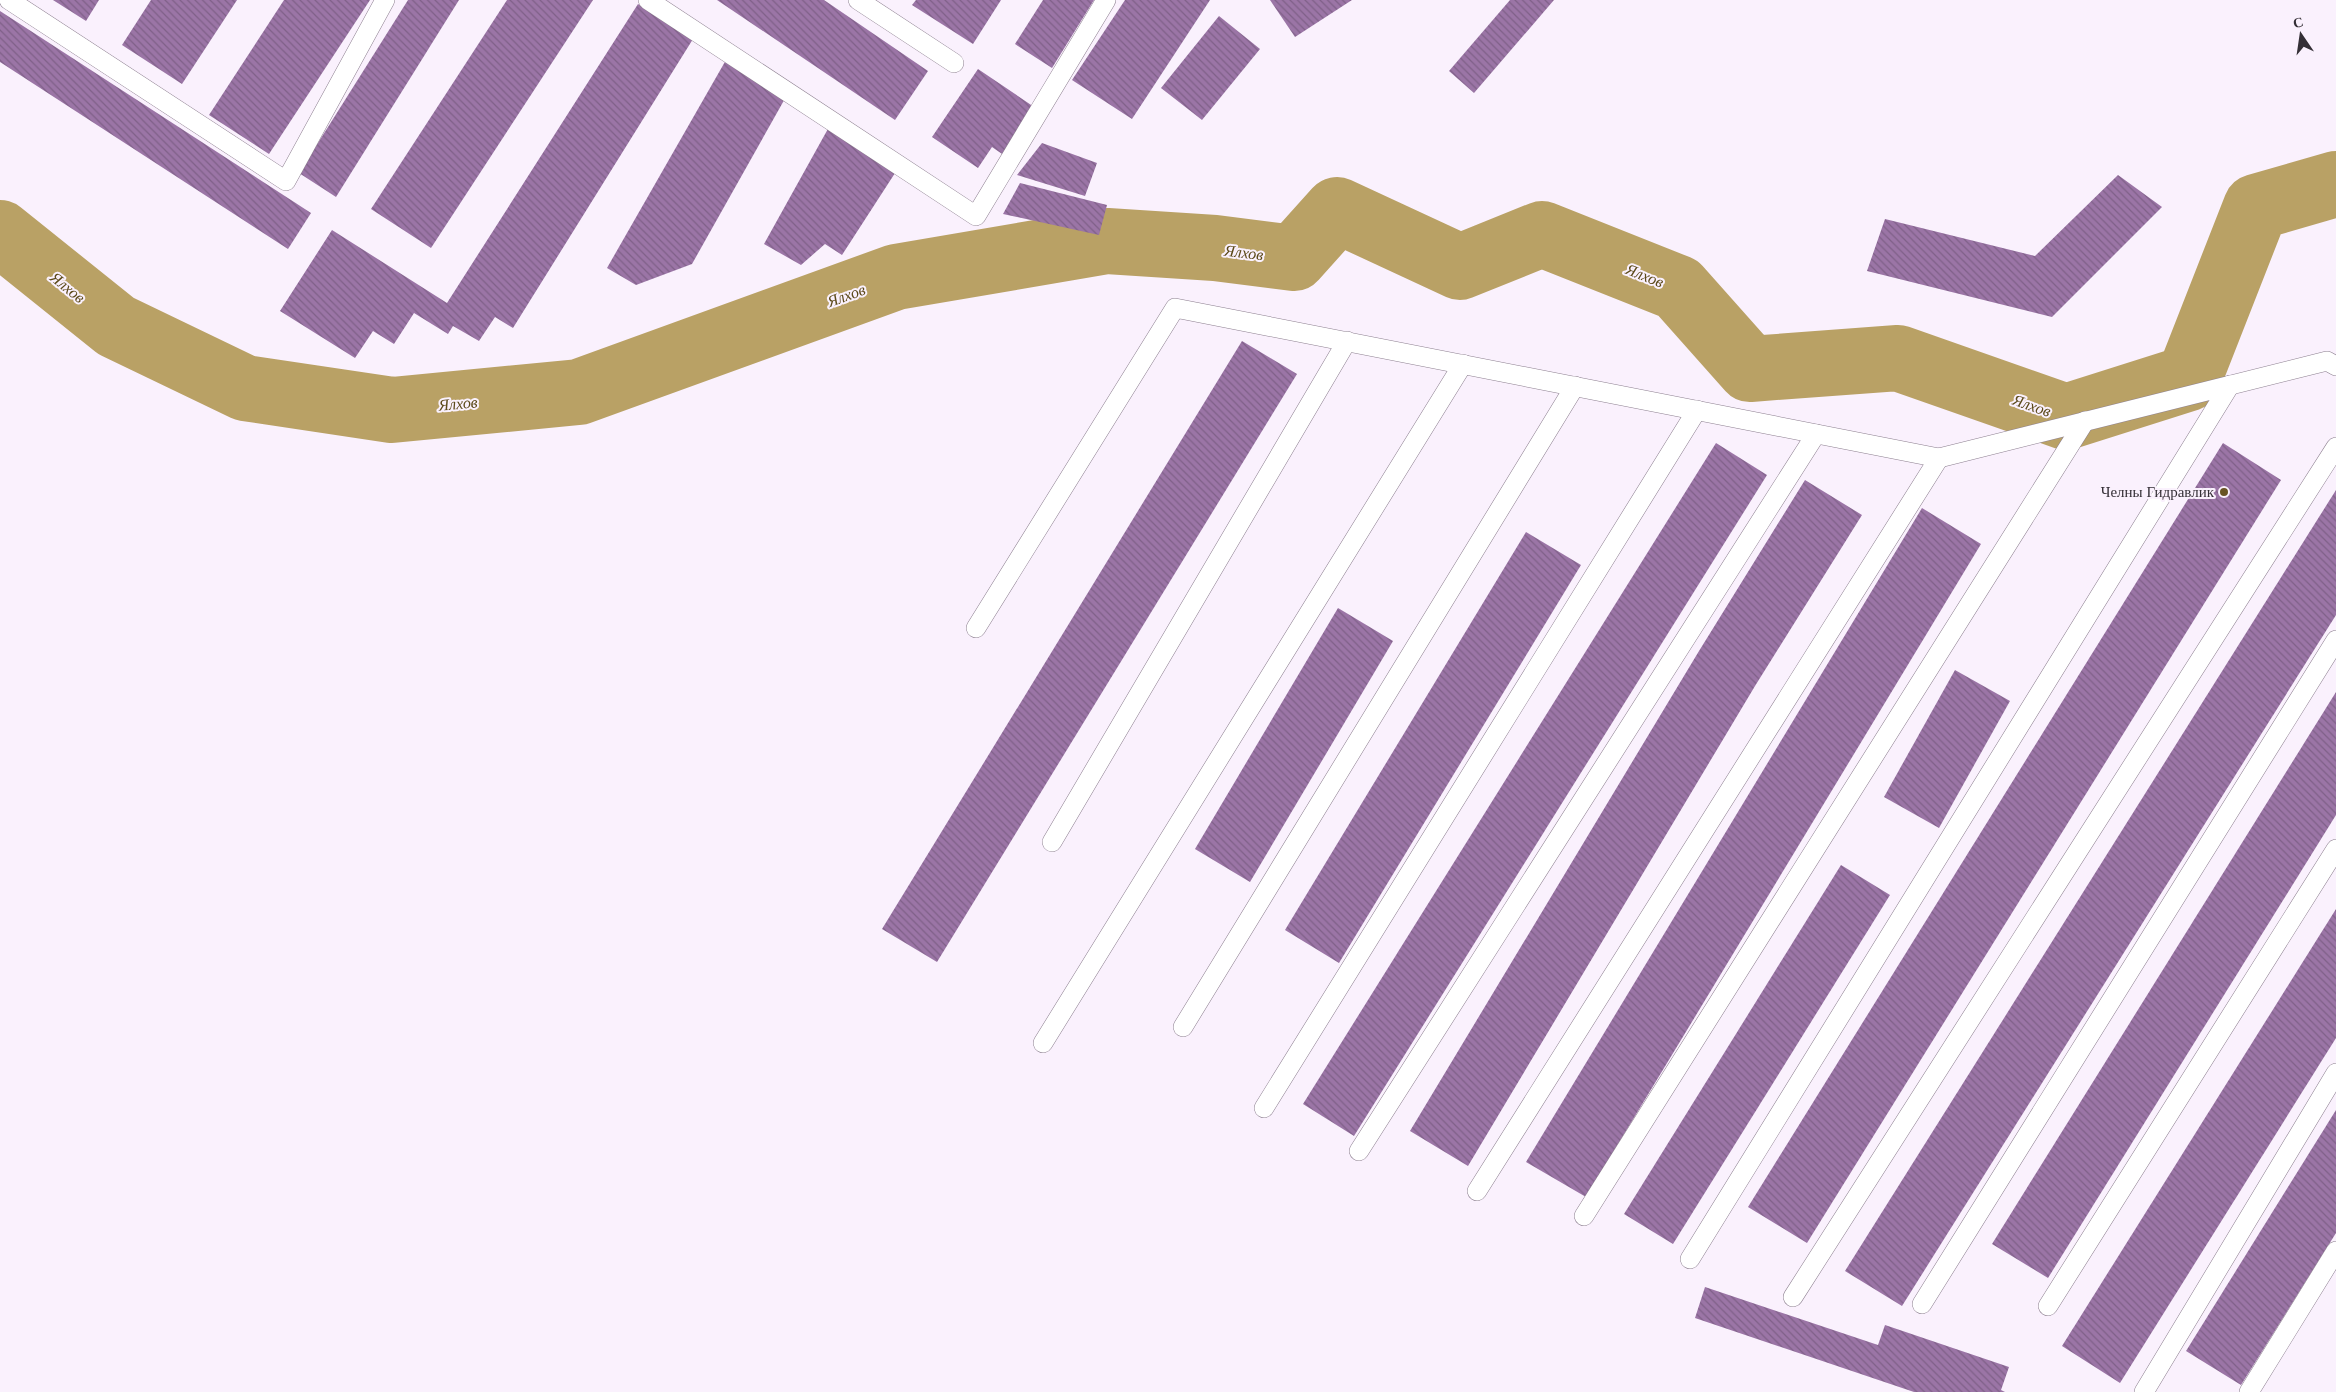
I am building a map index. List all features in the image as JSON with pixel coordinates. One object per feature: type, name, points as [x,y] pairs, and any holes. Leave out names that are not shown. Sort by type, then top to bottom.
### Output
[{"type":"lane","points":[[9,0],[286,181],[385,0]]},
{"type":"lane","points":[[648,0],[976,216],[1106,0]]},
{"type":"lane","points":[[858,0],[954,63]]},
{"type":"lane","points":[[976,628],[1175,308],[1939,458],[2327,361],[2336,366]]},
{"type":"lane","points":[[1052,842],[1347,341]]},
{"type":"lane","points":[[1043,1043],[1463,364]]},
{"type":"lane","points":[[1690,1259],[2230,385]]},
{"type":"lane","points":[[1183,1027],[1576,386]]},
{"type":"lane","points":[[1264,1108],[1697,410]]},
{"type":"lane","points":[[1584,1216],[2085,421]]},
{"type":"lane","points":[[1359,1151],[1816,434]]},
{"type":"lane","points":[[1793,1296],[2336,447]]},
{"type":"lane","points":[[1477,1191],[1939,458]]},
{"type":"lane","points":[[1922,1304],[2336,640]]},
{"type":"lane","points":[[2048,1306],[2336,849]]},
{"type":"lane","points":[[2144,1392],[2336,1073]]},
{"type":"lane","points":[[2249,1392],[2336,1251]]},
{"type":"building","points":[[53,0],[99,0],[86,21]]},
{"type":"building","points":[[151,0],[237,0],[182,84],[122,45]]},
{"type":"building","points":[[284,0],[370,0],[269,154],[209,115]]},
{"type":"building","points":[[408,0],[459,0],[336,197],[299,173]]},
{"type":"building","points":[[507,0],[593,0],[431,248],[371,209]]},
{"type":"building","points":[[717,0],[824,0],[928,71],[895,120]]},
{"type":"building","points":[[916,0],[1001,0],[973,44],[912,5]]},
{"type":"building","points":[[1043,0],[1094,0],[1052,68],[1015,44]]},
{"type":"building","points":[[1125,0],[1210,0],[1132,119],[1072,80]]},
{"type":"building","points":[[1270,0],[1352,0],[1295,37]]},
{"type":"building","points":[[1510,0],[1554,0],[1474,93],[1449,71]]},
{"type":"building","points":[[638,4],[693,39],[513,328],[495,317],[479,341],[453,326],[448,334],[414,313],[394,344],[373,331],[355,358],[280,311],[332,230],[447,303]]},
{"type":"building","points":[[0,11],[311,213],[288,249],[0,62]]},
{"type":"building","points":[[1219,16],[1260,49],[1202,120],[1161,88]]},
{"type":"building","points":[[726,60],[787,95],[692,264],[636,285],[607,268]]},
{"type":"building","points":[[978,69],[1037,109],[1005,156],[992,147],[978,168],[932,137]]},
{"type":"building","points":[[829,127],[897,170],[842,255],[825,244],[801,265],[764,244]]},
{"type":"building","points":[[1042,143],[1097,163],[1085,196],[1017,175]]},
{"type":"building","points":[[2118,175],[2162,207],[2052,317],[1867,271],[1885,219],[2035,256]]},
{"type":"building","points":[[1020,183],[1107,205],[1099,235],[1003,214]]},
{"type":"building","points":[[1242,341],[1297,374],[937,962],[882,929]]},
{"type":"building","points":[[1716,443],[1767,475],[1354,1136],[1303,1104]]},
{"type":"building","points":[[2223,443],[2281,480],[1807,1243],[1748,1207]]},
{"type":"building","points":[[1805,480],[1862,515],[1755,686],[1468,1166],[1410,1131],[1699,651]]},
{"type":"building","points":[[2336,490],[2336,615],[1902,1306],[1845,1271]]},
{"type":"building","points":[[1922,508],[1981,544],[1586,1197],[1526,1162]]},
{"type":"building","points":[[1526,532],[1581,565],[1339,963],[1285,930]]},
{"type":"building","points":[[1338,608],[1393,641],[1250,882],[1195,849]]},
{"type":"building","points":[[1955,670],[2010,701],[1939,828],[1884,797]]},
{"type":"building","points":[[2336,692],[2336,815],[2048,1278],[1992,1244]]},
{"type":"building","points":[[1841,865],[1890,895],[1673,1244],[1624,1214]]},
{"type":"building","points":[[2336,909],[2336,1038],[2120,1383],[2062,1346]]},
{"type":"building","points":[[2336,1110],[2336,1233],[2241,1385],[2186,1351]]},
{"type":"building","points":[[1705,1287],[1878,1345],[1885,1325],[2009,1367],[2001,1390],[2005,1392],[1914,1392],[1695,1318]]},
{"type":"waterway","name":"Ялхов","points":[[0,233],[116,326],[245,388],[392,410],[579,392],[896,277],[1107,241],[1215,248],[1294,258],[1337,210],[1460,267],[1542,234],[1678,288],[1750,369],[1898,358],[2066,417],[2189,378],[2256,207],[2336,184]]},
{"type":"place","name":"Челны Гидравлик","points":[[2224,492]]}]
